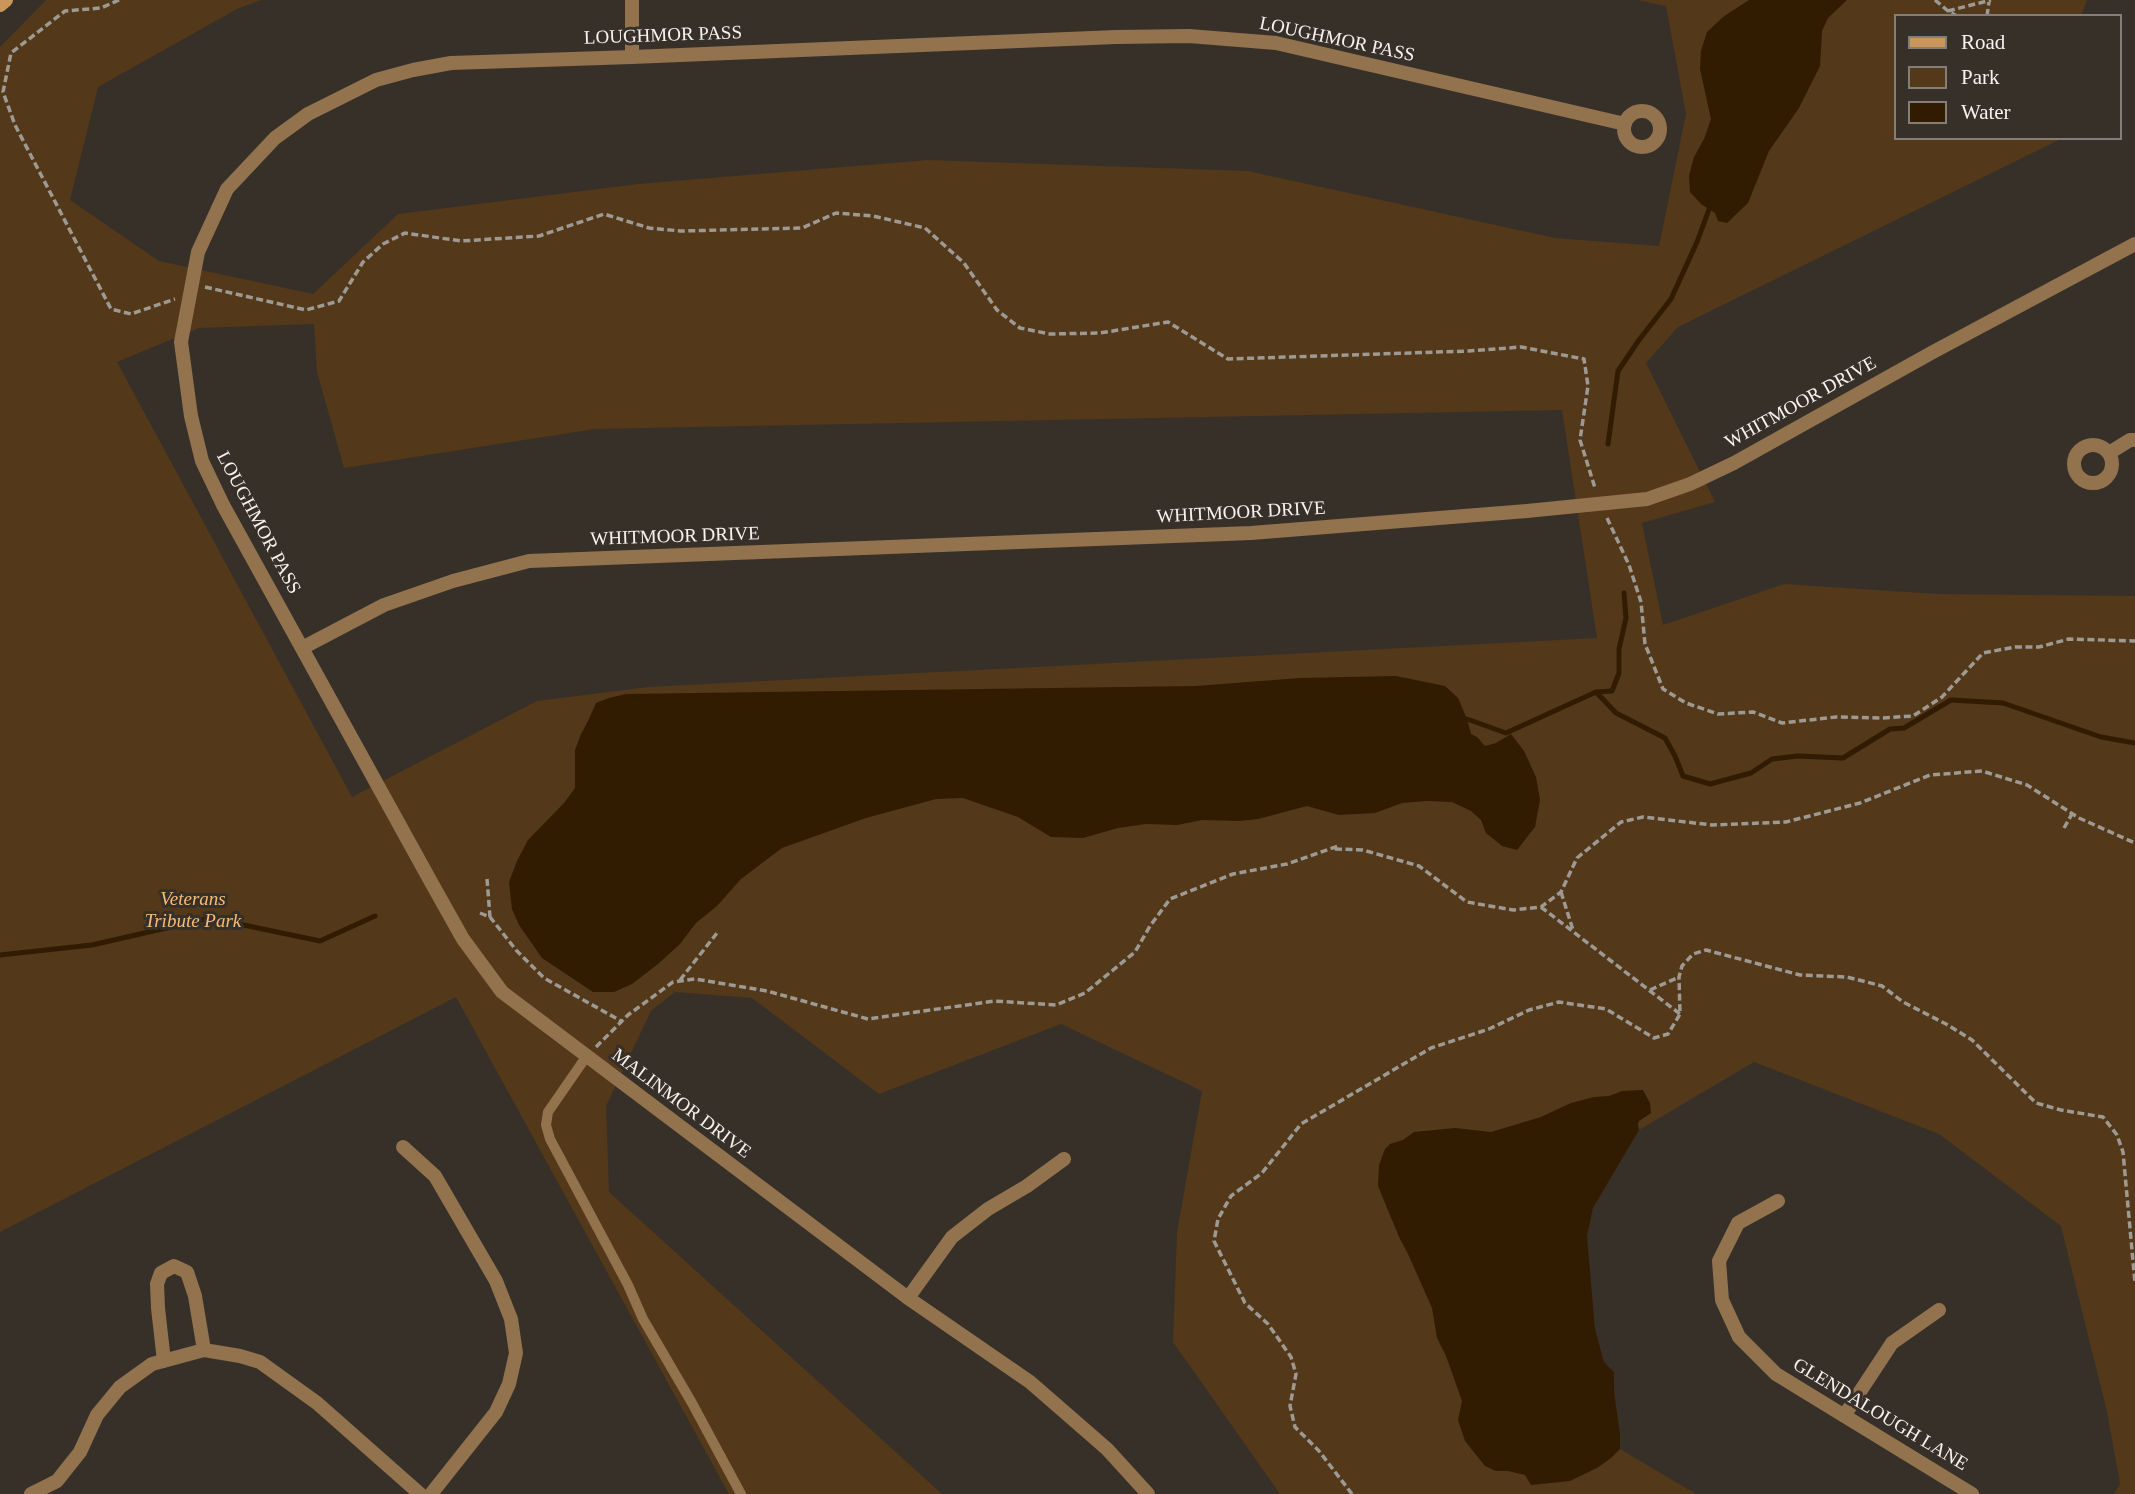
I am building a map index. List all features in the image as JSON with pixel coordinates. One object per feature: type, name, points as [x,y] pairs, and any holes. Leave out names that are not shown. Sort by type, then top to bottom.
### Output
[{"type":"main road","points":[[0,5],[6,0]]},
{"type":"street","points":[[632,0],[632,57]]},
{"type":"street","name":"LOUGHMOR PASS","points":[[302,648],[223,505],[202,461],[184,380],[181,342],[198,253],[227,189],[275,138],[308,114],[376,80],[413,69],[451,63],[1189,36],[1276,43],[1625,124]]},
{"type":"street","name":"WHITMOOR DRIVE","points":[[302,648],[384,605],[529,561],[1238,533],[1647,499],[1690,484],[1723,468],[2135,244]]},
{"type":"street","points":[[2109,453],[2130,440],[2135,440]]},
{"type":"street","name":"MALINMOR DRIVE","points":[[302,648],[463,939],[502,992],[908,1298],[1030,1382],[1107,1449],[1148,1494]]},
{"type":"street","points":[[403,1147],[435,1176],[496,1281],[511,1319],[516,1353],[509,1384],[496,1412],[431,1494]]},
{"type":"street","points":[[908,1298],[952,1237],[988,1209],[1027,1186],[1064,1159]]},
{"type":"street","name":"GLENDALOUGH LANE","points":[[1778,1201],[1738,1223],[1719,1261],[1722,1300],[1739,1337],[1776,1374],[1972,1494]]},
{"type":"street","points":[[164,1361],[157,1284],[161,1273],[174,1266],[187,1272],[195,1296],[204,1350]]},
{"type":"street","points":[[1844,1416],[1892,1343],[1939,1310]]},
{"type":"street","points":[[31,1494],[57,1481],[80,1452],[97,1415],[120,1387],[152,1364],[204,1350],[260,1362],[317,1404],[420,1494]]},
{"type":"lane","points":[[586,1057],[548,1112],[546,1125],[550,1139],[628,1284],[643,1319],[741,1494]]},
{"type":"path","points":[[119,0],[101,8],[65,11],[11,53],[3,92],[15,124],[111,309],[131,314],[203,287],[306,310],[339,301],[363,262],[383,244],[405,233],[461,241],[540,236],[604,214],[649,229],[681,232],[802,228],[836,213],[873,216],[925,228],[964,262],[997,310],[1020,328],[1051,334],[1100,333],[1168,322],[1228,359],[1521,347],[1584,359],[1588,386],[1580,440],[1601,504],[1629,565],[1641,602],[1644,644],[1663,689],[1686,703],[1718,714],[1754,712],[1782,723],[1836,717],[1913,716],[1942,696],[1983,653],[2015,647],[2039,647],[2069,639],[2135,641]]},
{"type":"path","points":[[1936,0],[1953,14]]},
{"type":"path","points":[[1948,11],[1990,1]]},
{"type":"path","points":[[586,1057],[621,1021],[673,982],[695,979],[766,991],[868,1019],[994,1002],[1056,1005],[1085,993],[1135,951],[1170,899],[1233,874],[1287,864],[1338,846],[1336,849],[1363,850],[1419,866],[1467,902],[1513,910],[1541,907],[1561,892],[1577,858],[1621,822],[1643,817],[1712,825],[1786,822],[1860,803],[1930,775],[1982,771],[2027,785],[2072,814],[2135,843]]},
{"type":"path","points":[[2064,828],[2072,814]]},
{"type":"path","points":[[487,879],[490,917]]},
{"type":"path","points":[[1561,892],[1574,932]]},
{"type":"path","points":[[1541,907],[1681,1014]]},
{"type":"path","points":[[480,913],[490,917],[516,950],[544,978],[621,1021]]},
{"type":"path","points":[[679,981],[717,933]]},
{"type":"path","points":[[1352,1494],[1320,1451],[1295,1427],[1290,1406],[1296,1374],[1291,1357],[1268,1324],[1245,1303],[1214,1241],[1218,1219],[1231,1196],[1262,1173],[1301,1124],[1432,1048],[1489,1028],[1529,1010],[1559,1002],[1606,1009],[1654,1038],[1668,1034],[1681,1014],[1679,977],[1682,966],[1693,954],[1706,950],[1800,975],[1847,977],[1882,986],[1903,1002],[1972,1041],[2036,1103],[2103,1117],[2117,1135],[2123,1152],[2135,1283]]},
{"type":"path","points":[[1650,990],[1679,977]]},
{"type":"green space","name":"Veterans Tribute Park","points":[[46,0],[261,0],[237,9],[98,87],[70,200],[159,261],[313,294],[398,214],[638,184],[928,160],[1248,171],[1555,238],[1659,246],[1686,114],[1666,6],[1638,0],[2087,0],[2082,14],[1894,14],[1894,140],[2059,140],[1678,327],[1646,363],[1715,502],[1642,523],[1663,625],[1784,584],[1938,594],[2135,596],[2135,1494],[2114,1494],[2120,1484],[2107,1412],[2061,1226],[1939,1134],[1754,1062],[1639,1130],[1593,1208],[1587,1236],[1595,1329],[1604,1362],[1614,1372],[1620,1449],[1696,1494],[1280,1494],[1173,1342],[1177,1232],[1202,1091],[1061,1024],[879,1094],[752,998],[675,992],[651,1011],[606,1106],[609,1192],[942,1494],[729,1494],[456,997],[0,1232],[0,47]],"holes":[[[314,324],[317,372],[344,468],[595,429],[1562,410],[1597,638],[648,687],[537,701],[352,797],[117,362],[199,328]]]},
{"type":"water","points":[[1749,0],[1847,0],[1828,18],[1822,31],[1820,66],[1799,108],[1769,151],[1748,203],[1727,223],[1718,221],[1715,213],[1701,204],[1690,192],[1689,176],[1694,157],[1711,119],[1700,69],[1701,51],[1707,32],[1723,17]]},
{"type":"water","points":[[1396,676],[1445,686],[1458,698],[1471,734],[1485,746],[1511,734],[1524,751],[1536,777],[1540,800],[1535,827],[1517,850],[1502,846],[1486,833],[1481,820],[1471,811],[1452,802],[1402,803],[1375,813],[1339,815],[1307,806],[1258,819],[1202,820],[1177,825],[1146,824],[1118,828],[1083,838],[1051,837],[1018,817],[963,798],[936,799],[866,818],[782,848],[741,879],[658,964],[632,984],[614,992],[593,992],[542,958],[519,925],[512,909],[509,882],[517,861],[528,840],[575,788],[575,750],[581,734],[596,703],[609,698],[626,694],[1196,686],[1300,678]]},
{"type":"water","points":[[1643,1090],[1650,1103],[1651,1113],[1639,1121],[1639,1130],[1593,1208],[1587,1236],[1595,1329],[1604,1362],[1614,1372],[1620,1449],[1597,1468],[1570,1481],[1531,1485],[1525,1475],[1496,1471],[1485,1466],[1465,1441],[1458,1420],[1462,1401],[1437,1338],[1432,1308],[1378,1186],[1379,1165],[1385,1149],[1390,1144],[1403,1140],[1414,1132],[1455,1128],[1491,1132],[1541,1117],[1571,1103],[1622,1091]]},
{"type":"waterway","points":[[1608,444],[1618,371],[1671,299],[1711,204]]},
{"type":"waterway","points":[[1467,719],[1506,733],[1596,692],[1612,691],[1619,673],[1619,649],[1626,618],[1624,593]]},
{"type":"waterway","points":[[1596,692],[1616,713],[1665,738],[1683,776],[1710,784],[1751,773],[1772,759],[1798,756],[1843,758],[1890,729],[1904,728],[1951,700],[2003,703],[2101,737],[2135,743]]},
{"type":"waterway","points":[[0,955],[92,945],[210,918],[320,941],[375,916]]}]
